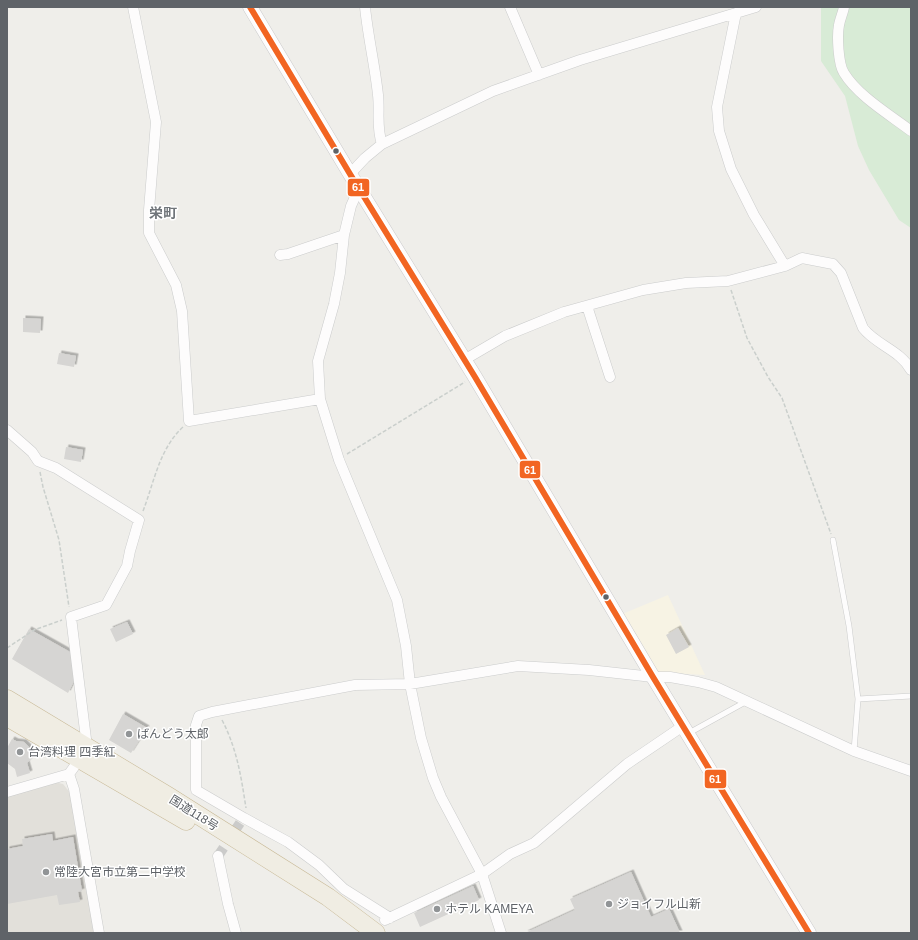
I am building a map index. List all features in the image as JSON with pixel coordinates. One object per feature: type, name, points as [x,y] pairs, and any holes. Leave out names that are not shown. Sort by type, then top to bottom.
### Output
[{"type":"highway","name":"国道118号","points":[[7,699],[78,760]]},
{"type":"highway","name":"国道118号","points":[[7,717],[78,760],[167,803],[328,897],[384,924]]},
{"type":"highway","name":"国道118号","points":[[190,817],[324,908],[357,933]]},
{"type":"street","points":[[133,7],[156,122],[149,210],[149,233],[176,285],[182,311],[189,421],[320,398]]},
{"type":"street","points":[[250,7],[350,174],[475,377],[653,677],[809,933]]},
{"type":"street","points":[[365,7],[367,30],[377,86],[378,134],[382,144]]},
{"type":"street","points":[[510,7],[539,75]]},
{"type":"street","points":[[350,174],[365,158],[382,144],[494,91],[580,60],[756,7]]},
{"type":"street","points":[[844,7],[839,26],[839,54],[843,72],[870,100],[911,131]]},
{"type":"street","points":[[736,13],[717,107],[719,131],[731,169],[754,215],[785,266]]},
{"type":"street","points":[[360,189],[354,197],[351,206],[344,235],[340,272],[334,304],[318,361],[320,398],[339,460],[397,600],[406,646],[410,684],[421,738],[433,778],[482,874],[501,933]]},
{"type":"street","points":[[280,255],[288,254],[344,235]]},
{"type":"street","points":[[464,360],[506,336],[564,312],[643,290],[686,283],[728,280],[785,266],[802,258],[833,264],[841,273],[863,328],[868,335],[903,358],[911,370]]},
{"type":"street","points":[[587,306],[610,377]]},
{"type":"street","points":[[7,430],[32,452],[38,461],[56,468],[139,520],[126,566],[106,605],[71,617],[78,760],[74,789],[99,933]]},
{"type":"street","points":[[685,730],[628,764],[534,842],[510,854],[482,874],[384,924],[319,865],[288,842],[244,821],[196,790],[196,725],[199,716],[217,711],[355,685],[410,684],[518,666],[589,670],[653,677],[670,677],[698,682],[716,687],[854,751],[911,771]]},
{"type":"street","points":[[7,792],[78,760]]},
{"type":"street","points":[[218,856],[236,933]]},
{"type":"lane","points":[[833,540],[850,626],[858,700],[854,751]]},
{"type":"lane","points":[[858,700],[911,696]]},
{"type":"lane","points":[[685,730],[747,702]]},
{"type":"path","points":[[728,280],[747,338],[768,377],[782,398],[833,540]]},
{"type":"path","points":[[339,460],[475,377]]},
{"type":"path","points":[[139,520],[162,457],[178,431],[189,421]]},
{"type":"path","points":[[7,648],[34,630],[71,617],[59,540],[43,487],[38,461]]},
{"type":"path","points":[[217,711],[231,737],[240,770],[244,821]]},
{"type":"shaded area","points":[[668,595],[705,675],[654,672],[620,615]]},
{"type":"shaded area","name":"常陸大宮市立第二中学校","points":[[54,782],[63,784],[71,794],[95,933],[7,933],[7,796]]},
{"type":"green space","points":[[821,7],[911,7],[911,228],[899,220],[869,170],[858,146],[845,96],[821,61]]},
{"type":"building","points":[[23,318],[41,319],[40,333],[23,332]]},
{"type":"building","points":[[59,353],[76,356],[74,367],[57,364]]},
{"type":"building","points":[[66,447],[83,450],[81,462],[64,459]]},
{"type":"building","points":[[127,622],[133,634],[116,642],[110,629]]},
{"type":"building","points":[[678,628],[689,647],[676,654],[666,635]]},
{"type":"building","points":[[29,629],[70,652],[74,681],[68,693],[12,659]]},
{"type":"building","points":[[123,714],[147,728],[131,753],[109,740]]},
{"type":"building","points":[[12,739],[24,742],[30,748],[32,752],[30,760],[27,763],[30,773],[17,777],[15,769],[7,763],[7,748]]},
{"type":"building","points":[[52,834],[53,841],[73,837],[82,891],[78,892],[80,902],[59,905],[57,895],[7,904],[7,849],[23,846],[22,839]]},
{"type":"building","name":"ジョイフル山新","points":[[631,872],[651,917],[669,909],[680,933],[525,933],[575,910],[570,899]]},
{"type":"building","points":[[473,886],[479,900],[420,927],[414,913]]},
{"type":"tunnel","points":[[218,856],[240,823]]},
{"type":"transit line","name":"61","points":[[250,7],[350,174],[475,377],[653,677],[809,933]]},
{"type":"place","name":"ばんどう太郎","points":[[129,734]]},
{"type":"place","name":"台湾料理 四季紅","points":[[20,752]]},
{"type":"place","name":"常陸大宮市立第二中学校","points":[[46,872]]},
{"type":"place","name":"ジョイフル山新","points":[[609,904]]},
{"type":"place","name":"ホテル KAMEYA","points":[[437,909]]},
{"type":"district","name":"栄町","points":[[163,213]]}]
